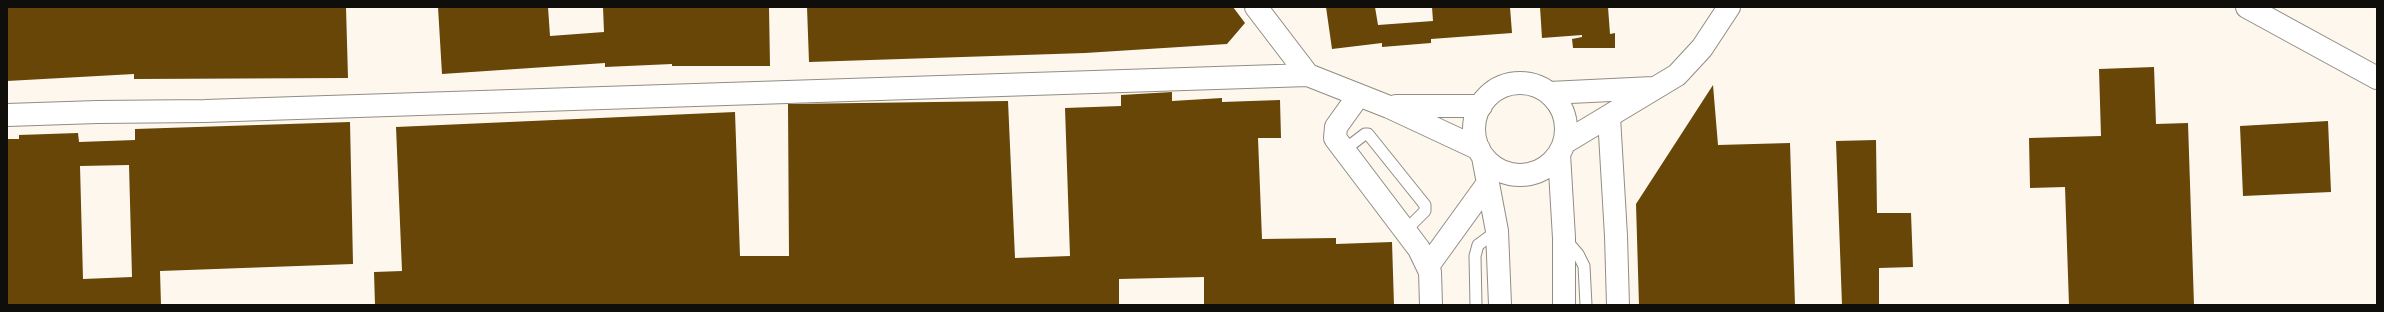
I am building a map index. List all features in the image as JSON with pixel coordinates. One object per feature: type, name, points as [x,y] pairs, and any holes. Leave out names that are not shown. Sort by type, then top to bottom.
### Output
[{"type":"street","points":[[1256,7],[1308,75]]},
{"type":"street","points":[[7,115],[205,111],[1308,75],[1389,106],[1481,153],[1500,171],[1522,175],[1544,169],[1562,148],[1677,75],[1702,48],[1729,7]]},
{"type":"street","points":[[2247,7],[2377,78]]},
{"type":"street","points":[[1500,305],[1497,231],[1488,184],[1474,126],[1480,106],[1488,96],[1508,85],[1530,84],[1549,93],[1557,101],[1566,121],[1562,148],[1564,305]]},
{"type":"street","points":[[1549,93],[1655,88]]},
{"type":"street","points":[[1359,95],[1336,128],[1335,138],[1405,231],[1428,266],[1431,305]]},
{"type":"street","points":[[1389,106],[1480,106]]},
{"type":"street","points":[[1609,118],[1616,229],[1618,305]]},
{"type":"street","points":[[1428,266],[1488,184]]},
{"type":"lane","points":[[1344,150],[1365,134],[1368,134],[1425,205],[1425,211],[1405,231]]},
{"type":"lane","points":[[1476,305],[1475,256],[1478,246],[1497,231]]},
{"type":"lane","points":[[1564,238],[1578,254],[1584,266],[1586,305]]},
{"type":"building","points":[[7,7],[346,7],[348,78],[134,79],[134,74],[7,81]]},
{"type":"building","points":[[438,7],[548,7],[550,36],[604,32],[603,7],[769,7],[770,66],[672,66],[672,64],[605,67],[605,63],[442,74]]},
{"type":"building","points":[[807,7],[1233,7],[1245,23],[1227,44],[1085,53],[809,62]]},
{"type":"building","points":[[1326,7],[1375,7],[1378,25],[1433,21],[1432,7],[1510,7],[1512,33],[1431,39],[1431,43],[1382,47],[1382,43],[1332,49]]},
{"type":"building","points":[[1540,7],[1608,7],[1610,34],[1615,33],[1615,48],[1573,48],[1572,39],[1582,37],[1582,35],[1542,38]]},
{"type":"building","points":[[2154,67],[2156,124],[2188,123],[2194,305],[2069,305],[2065,187],[2030,188],[2029,138],[2101,136],[2099,69]]},
{"type":"building","points":[[1713,85],[1718,145],[1790,143],[1795,305],[1639,305],[1636,204]]},
{"type":"building","points":[[1172,92],[1172,101],[1222,98],[1222,102],[1280,100],[1281,138],[1258,138],[1262,239],[1336,238],[1336,244],[1392,242],[1394,305],[1204,305],[1204,277],[1119,279],[1119,305],[375,305],[374,272],[402,271],[396,127],[735,112],[740,256],[789,256],[788,104],[1008,101],[1015,258],[1070,256],[1065,108],[1121,106],[1121,95]]},
{"type":"building","points":[[2328,121],[2331,192],[2243,196],[2240,126]]},
{"type":"building","points":[[350,122],[353,264],[160,271],[161,305],[7,305],[7,139],[19,139],[19,135],[78,133],[79,142],[135,140],[135,129]],"holes":[[[129,165],[132,277],[83,279],[80,166]]]},
{"type":"building","points":[[1876,140],[1877,213],[1911,213],[1913,267],[1879,268],[1879,305],[1842,305],[1836,141]]}]
